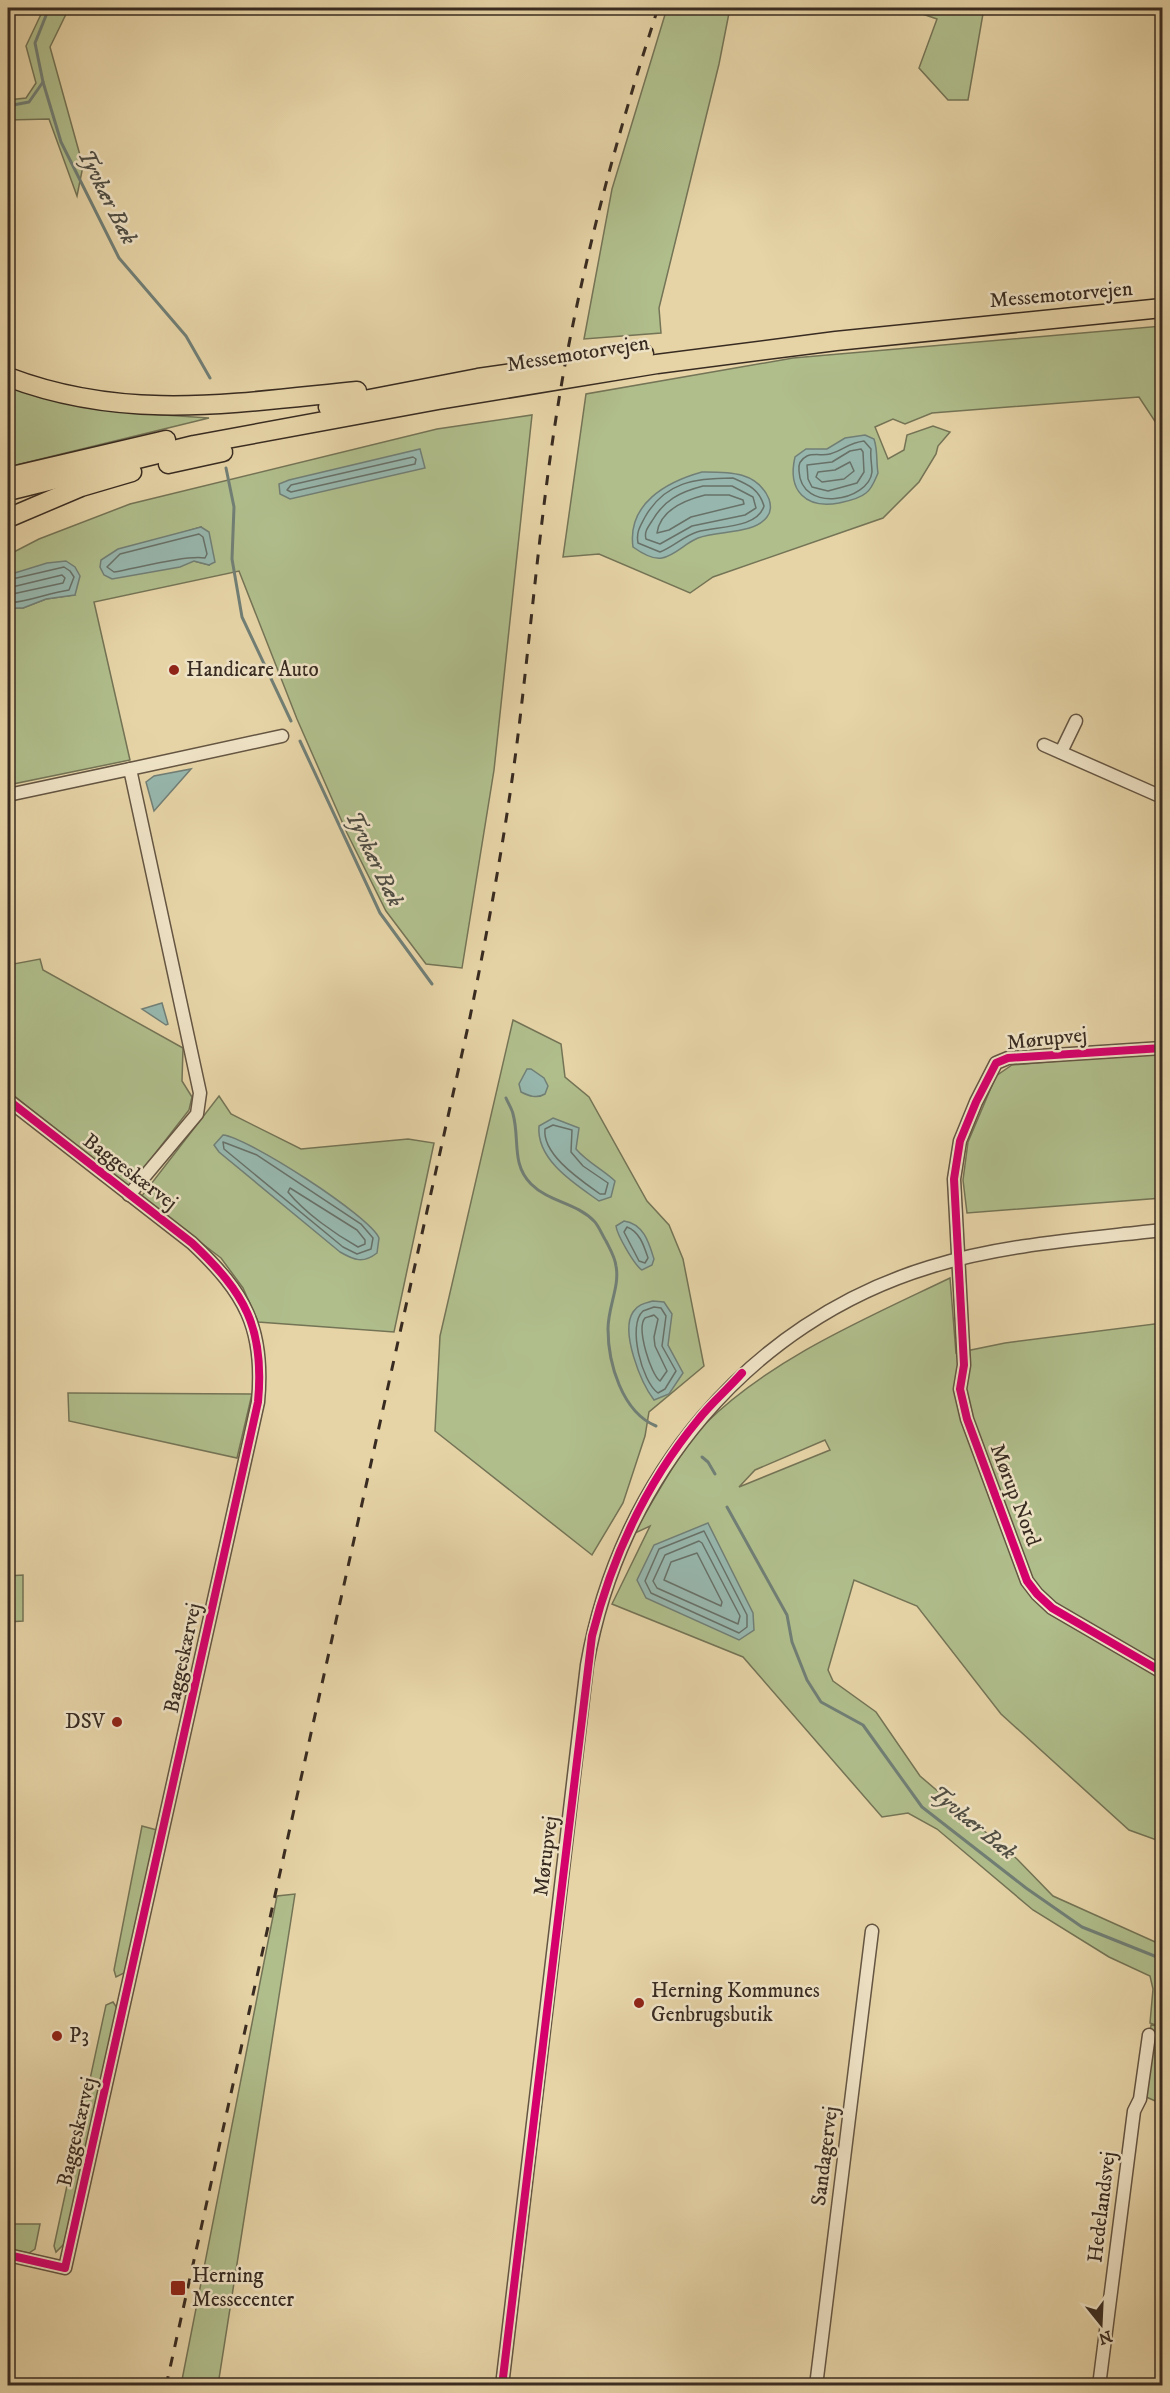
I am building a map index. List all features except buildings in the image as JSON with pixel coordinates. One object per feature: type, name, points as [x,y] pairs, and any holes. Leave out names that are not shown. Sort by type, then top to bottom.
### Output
[{"type":"highway","name":"Messemotorvejen","points":[[8,477],[226,426],[478,378],[656,352],[833,331],[1032,313],[1162,308]]},
{"type":"highway","name":"Messemotorvejen","points":[[8,491],[194,445],[438,399],[657,364],[836,340],[1162,308]]},
{"type":"highway","points":[[8,377],[72,397],[124,405],[169,407],[222,404],[478,378]]},
{"type":"highway","points":[[8,518],[81,487],[128,473],[354,422],[438,399]]},
{"type":"street","points":[[1061,752],[1076,721]]},
{"type":"street","points":[[8,795],[282,736]]},
{"type":"street","points":[[1044,745],[1162,797]]},
{"type":"street","name":"Baggeskærvej","points":[[129,1195],[197,1114],[200,1093],[130,769]]},
{"type":"street","name":"Mørupvej","points":[[958,1258],[954,1179],[960,1141],[976,1102],[996,1063],[1008,1058],[1162,1048]]},
{"type":"street","name":"Baggeskærvej","points":[[8,1100],[192,1242],[218,1267],[240,1294],[254,1329],[261,1372],[258,1402],[65,2268],[8,2255]]},
{"type":"street","name":"Mørupvej","points":[[502,2385],[586,1677],[596,1623],[621,1546],[644,1497],[699,1418],[742,1374],[791,1334],[832,1308],[899,1277],[958,1258],[1023,1247],[1162,1230]]},
{"type":"street","name":"Mørup Nord","points":[[958,1258],[964,1365],[960,1389],[965,1409],[1027,1581],[1037,1594],[1053,1608],[1162,1672]]},
{"type":"street","name":"Sandagervej","points":[[816,2385],[872,1931]]},
{"type":"street","name":"Hedelandsvej","points":[[1099,2385],[1134,2111],[1140,2099],[1149,2035]]},
{"type":"green space","points":[[44,8],[69,8],[50,47],[83,166],[77,196],[49,119],[8,120],[8,100],[26,98],[36,83],[26,46]]},
{"type":"green space","points":[[667,8],[730,8],[719,64],[659,308],[661,333],[584,339],[612,189]]},
{"type":"green space","points":[[905,8],[984,8],[968,100],[948,100],[919,68],[937,19]]},
{"type":"green space","points":[[1162,326],[1162,432],[1139,397],[932,413],[905,424],[893,419],[875,427],[888,459],[904,450],[907,435],[933,426],[950,432],[938,446],[936,454],[919,482],[883,518],[713,577],[690,593],[599,554],[563,557],[586,394],[793,358]]},
{"type":"green space","points":[[8,383],[134,413],[209,418],[8,467]]},
{"type":"green space","points":[[532,415],[494,770],[462,968],[426,964],[386,911],[347,833],[297,719],[239,571],[94,602],[130,760],[8,785],[8,608],[23,608],[46,599],[74,595],[19,572],[8,575],[8,555],[39,539],[130,504],[437,429]],"holes":[[[201,527],[209,565],[194,561],[164,538]]]},
{"type":"green space","points":[[40,959],[43,970],[183,1048],[182,1081],[192,1097],[189,1110],[129,1187],[8,1091],[8,965]]},
{"type":"green space","points":[[513,1020],[561,1044],[565,1077],[589,1097],[647,1201],[669,1225],[683,1259],[704,1366],[649,1412],[645,1436],[623,1503],[592,1555],[435,1431],[440,1336]]},
{"type":"green space","points":[[1162,1052],[1162,1198],[967,1213],[963,1180],[968,1142],[996,1076],[1012,1065]]},
{"type":"green space","points":[[219,1096],[231,1114],[301,1149],[408,1139],[434,1143],[394,1332],[258,1322],[243,1288],[221,1258],[141,1197]]},
{"type":"green space","points":[[950,1278],[956,1353],[1005,1343],[1162,1323],[1162,1842],[1129,1830],[1001,1714],[917,1606],[854,1580],[828,1670],[833,1681],[876,1712],[920,1776],[1017,1859],[1053,1896],[1162,1945],[1162,2104],[1144,2096],[1151,2025],[1158,2026],[1150,2023],[1153,1989],[1150,1976],[1109,1957],[1033,1910],[937,1829],[908,1813],[882,1817],[743,1657],[612,1604],[650,1526],[633,1534],[677,1461],[706,1423],[732,1400],[790,1359],[854,1324]],"holes":[[[825,1440],[830,1450],[739,1487],[755,1470]]]},
{"type":"green space","points":[[68,1393],[252,1394],[237,1458],[69,1421]]},
{"type":"green space","points":[[23,1575],[23,1621],[8,1622],[8,1576]]},
{"type":"green space","points":[[142,1826],[157,1830],[126,1968],[124,1973],[116,1977],[114,1970]]},
{"type":"green space","points":[[295,1894],[218,2385],[181,2385],[277,1896]]},
{"type":"green space","points":[[113,2002],[117,2008],[64,2244],[56,2252],[54,2246],[106,2005]]},
{"type":"green space","points":[[8,2224],[40,2224],[35,2249],[29,2253],[8,2249]]},
{"type":"water","points":[[865,435],[874,439],[878,473],[868,491],[853,500],[827,504],[808,500],[802,495],[794,479],[795,457],[806,449],[827,449],[845,438]]},
{"type":"water","points":[[420,449],[425,468],[290,499],[280,494],[279,484],[289,480]]},
{"type":"water","points":[[702,472],[741,475],[757,483],[769,499],[768,515],[761,523],[753,527],[698,538],[662,558],[650,557],[633,547],[636,519],[652,497],[675,482]]},
{"type":"water","points":[[201,527],[209,532],[215,562],[209,565],[194,561],[180,567],[112,579],[104,575],[100,567],[101,560],[118,549]]},
{"type":"water","points":[[66,561],[75,567],[80,576],[75,595],[46,599],[23,608],[8,608],[8,575],[47,563]]},
{"type":"water","points":[[191,769],[154,811],[146,782],[154,776]]},
{"type":"water","points":[[162,1003],[168,1024],[166,1025],[142,1009]]},
{"type":"water","points":[[527,1069],[531,1069],[544,1078],[548,1086],[545,1094],[533,1096],[521,1092],[519,1084]]},
{"type":"water","points":[[553,1118],[579,1128],[576,1149],[615,1181],[611,1197],[599,1201],[569,1179],[550,1160],[540,1138],[539,1126]]},
{"type":"water","points":[[223,1135],[256,1149],[332,1196],[371,1227],[379,1238],[377,1253],[367,1259],[359,1260],[340,1252],[219,1152],[214,1145]]},
{"type":"water","points":[[624,1221],[641,1230],[650,1247],[654,1259],[652,1265],[642,1270],[631,1257],[617,1230],[616,1226]]},
{"type":"water","points":[[653,1301],[664,1302],[672,1314],[668,1345],[683,1373],[669,1394],[654,1400],[638,1370],[629,1332],[630,1321],[635,1309]]},
{"type":"water","points":[[708,1523],[753,1613],[754,1630],[739,1640],[646,1598],[637,1580],[654,1545]]},
{"type":"waterway","name":"Tyvkær Bæk","points":[[49,8],[35,43],[43,82],[61,142],[119,258],[186,336],[210,378]]},
{"type":"waterway","points":[[8,106],[29,102],[43,82]]},
{"type":"waterway","name":"Tyvkær Bæk","points":[[226,468],[234,507],[232,559],[242,617],[291,721]]},
{"type":"waterway","name":"Tyvkær Bæk","points":[[300,741],[380,913],[432,984]]},
{"type":"waterway","name":"Tyvkær Bæk","points":[[506,1098],[513,1114],[518,1160],[525,1176],[538,1190],[580,1210],[594,1221],[615,1259],[617,1274],[608,1329],[614,1371],[619,1385],[634,1410],[656,1426]]},
{"type":"waterway","name":"Tyvkær Bæk","points":[[702,1457],[715,1474]]},
{"type":"waterway","name":"Tyvkær Bæk","points":[[727,1507],[787,1615],[792,1642],[807,1680],[821,1702],[863,1725],[922,1807],[1026,1888],[1082,1927],[1162,1959]]},
{"type":"railway","points":[[166,2386],[469,1022],[492,906],[511,789],[548,471],[563,376],[600,207],[633,87],[658,8]]},
{"type":"cycle path","points":[[1162,1048],[1008,1058],[996,1063],[976,1102],[960,1141],[954,1179],[964,1365],[960,1389],[967,1419],[1027,1581],[1052,1608],[1162,1672]]},
{"type":"cycle path","points":[[8,1100],[192,1243],[210,1261],[226,1279],[248,1314],[258,1353],[259,1376],[258,1402],[65,2268],[8,2255]]},
{"type":"cycle path","points":[[502,2386],[592,1636],[610,1578],[647,1495],[679,1444],[708,1408],[742,1373]]},
{"type":"place","name":"Handicare Auto","points":[[174,670]]},
{"type":"place","name":"DSV","points":[[117,1722]]},
{"type":"place","name":"Herning Kommunes Genbrugsbutik","points":[[639,2003]]},
{"type":"place","name":"P3","points":[[57,2036]]},
{"type":"place","name":"Herning Messecenter","points":[[178,2288]]}]
